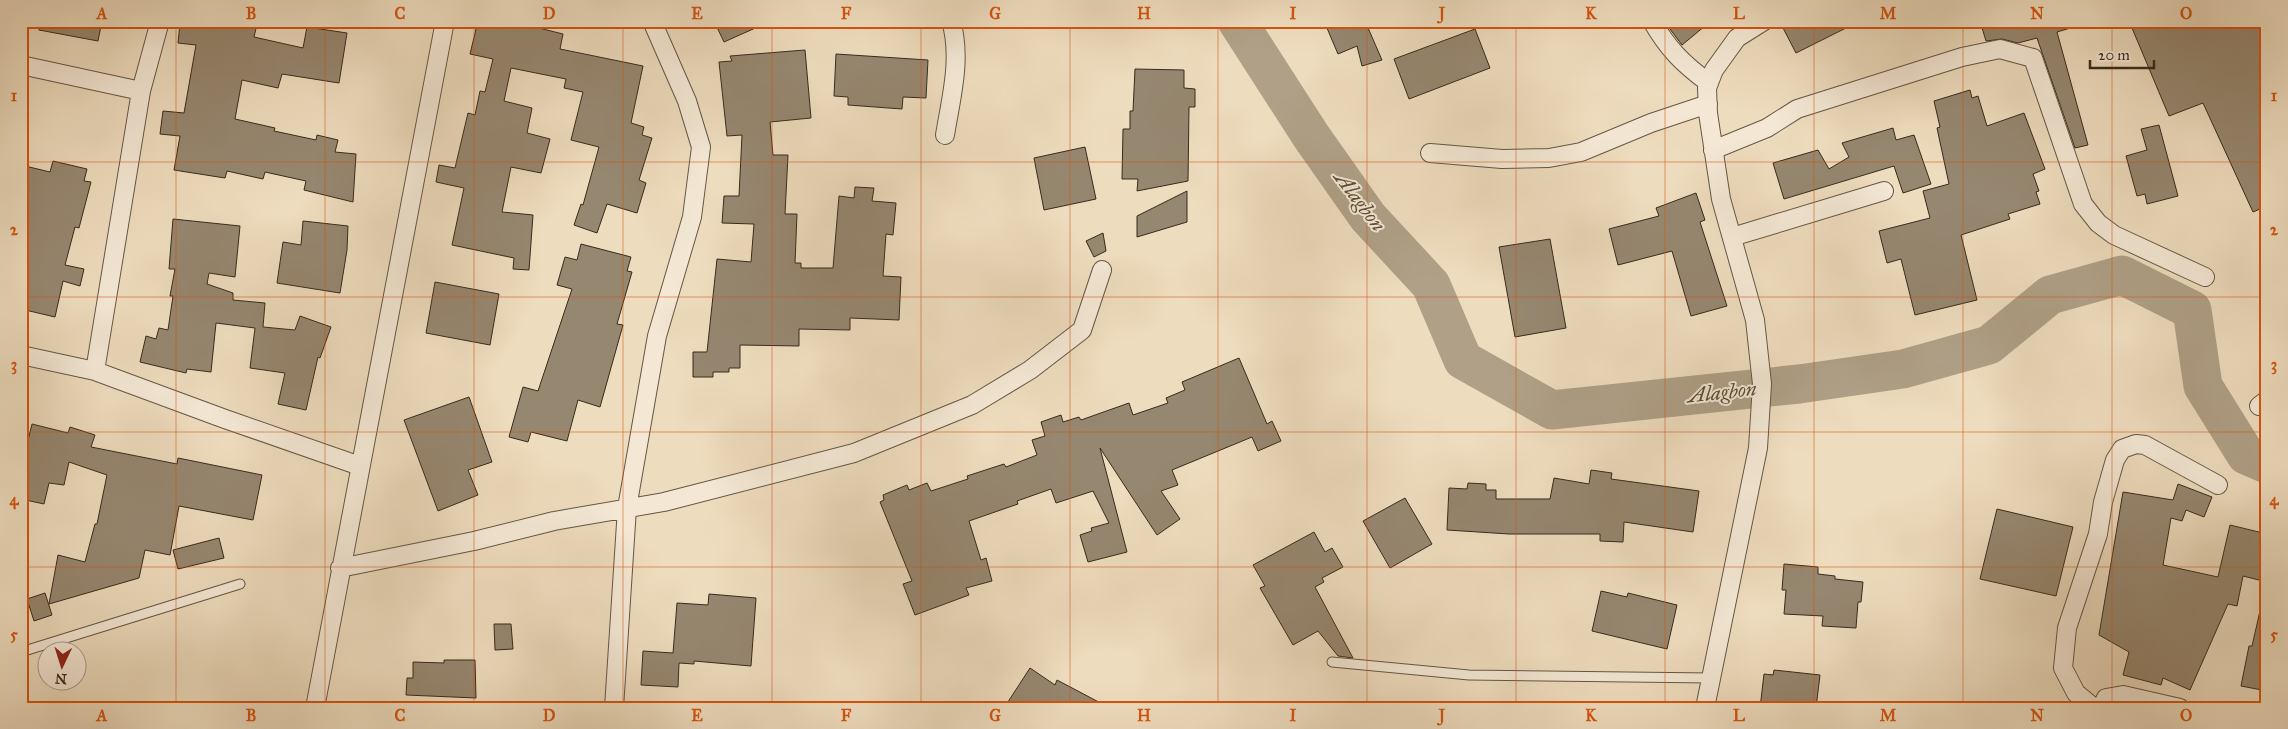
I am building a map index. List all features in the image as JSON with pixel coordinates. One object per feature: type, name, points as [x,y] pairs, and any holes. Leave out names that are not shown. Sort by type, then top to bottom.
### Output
[{"type":"street","points":[[95,371],[141,91],[160,21]]},
{"type":"street","points":[[315,708],[445,21]]},
{"type":"street","points":[[614,708],[627,508],[656,336],[692,217],[701,147],[687,101],[652,21]]},
{"type":"street","points":[[945,135],[956,62],[956,39],[951,21]]},
{"type":"street","points":[[1652,21],[1664,42],[1688,67],[1709,83]]},
{"type":"street","points":[[1705,708],[1758,448],[1762,384],[1755,320],[1721,199],[1707,88],[1714,70],[1737,38],[1764,21]]},
{"type":"street","points":[[1714,150],[1768,128],[1797,108],[1962,57],[2000,49],[2019,53],[2033,58],[2083,204],[2098,223],[2114,235],[2204,277]]},
{"type":"street","points":[[21,65],[141,91]]},
{"type":"street","points":[[1430,153],[1502,159],[1549,158],[1581,152],[1651,123],[1708,104]]},
{"type":"street","points":[[1732,237],[1884,192]]},
{"type":"street","points":[[340,568],[474,541],[554,521],[691,496],[854,453],[972,405],[1030,370],[1082,330],[1102,270]]},
{"type":"street","points":[[21,354],[95,371],[360,466]]},
{"type":"street","points":[[2094,708],[2076,693],[2063,668],[2067,628],[2094,549],[2105,494],[2115,460],[2122,449],[2136,444],[2145,445],[2218,486]]},
{"type":"street","points":[[2101,708],[2106,698],[2123,694],[2180,708]]},
{"type":"lane","points":[[21,652],[240,584]]},
{"type":"lane","points":[[1332,662],[1469,675],[1711,678]]},
{"type":"building","points":[[40,21],[102,21],[98,41],[39,30]]},
{"type":"building","points":[[211,21],[246,21],[257,24],[254,37],[303,48],[307,27],[347,33],[339,83],[282,74],[278,88],[242,80],[235,119],[275,128],[274,131],[316,140],[317,135],[338,140],[335,152],[356,154],[353,202],[304,190],[306,181],[265,172],[263,179],[227,171],[225,178],[174,170],[180,136],[160,134],[163,111],[184,113],[196,45],[178,43],[180,23],[209,28]]},
{"type":"building","points":[[478,21],[511,21],[563,34],[560,49],[643,66],[631,123],[644,127],[642,135],[652,138],[639,180],[646,183],[637,213],[607,204],[597,233],[574,225],[581,204],[583,205],[599,147],[571,140],[583,92],[564,88],[566,79],[511,68],[504,101],[532,108],[527,133],[550,139],[541,173],[511,167],[502,212],[533,215],[529,270],[513,269],[514,258],[452,245],[464,188],[436,182],[439,165],[455,168],[468,113],[475,115],[480,91],[485,92],[493,59],[470,54]]},
{"type":"building","points":[[714,21],[771,21],[724,42]]},
{"type":"building","points":[[1324,21],[1365,21],[1382,60],[1362,66],[1357,46],[1338,54]]},
{"type":"building","points":[[1680,21],[1711,21],[1682,45],[1670,29]]},
{"type":"building","points":[[1792,21],[1860,21],[1796,53],[1782,26]]},
{"type":"building","points":[[1980,21],[2077,21],[2077,26],[2057,32],[2088,145],[2075,148],[2037,38],[2018,43],[2002,39],[1986,41]]},
{"type":"building","points":[[2148,21],[2177,21],[2179,27],[2193,21],[2267,21],[2267,206],[2253,212],[2203,103],[2169,116],[2132,28]]},
{"type":"building","points":[[1475,29],[1490,68],[1409,99],[1394,59]]},
{"type":"building","points":[[805,50],[811,118],[770,122],[773,155],[788,155],[785,214],[797,214],[795,263],[801,263],[801,268],[833,268],[839,196],[854,198],[855,187],[874,188],[872,201],[896,203],[893,235],[886,234],[883,276],[901,277],[899,320],[850,318],[850,330],[799,329],[799,346],[740,345],[740,368],[729,368],[729,372],[713,372],[713,377],[693,377],[693,352],[707,352],[717,259],[751,262],[754,224],[722,223],[724,196],[739,196],[742,135],[727,136],[719,62],[732,61],[730,56]]},
{"type":"building","points":[[836,54],[928,60],[926,98],[903,97],[902,109],[848,105],[848,97],[834,96]]},
{"type":"building","points":[[1135,69],[1184,70],[1184,88],[1195,89],[1195,107],[1189,107],[1188,181],[1137,191],[1138,179],[1122,179],[1123,129],[1130,129]]},
{"type":"building","points":[[1970,90],[1972,98],[1978,96],[1987,126],[2024,113],[2045,169],[2033,174],[2039,191],[2036,192],[2040,204],[2008,214],[2010,219],[1961,235],[1977,300],[1915,315],[1901,259],[1887,263],[1879,231],[1930,218],[1923,191],[1949,184],[1937,128],[1940,127],[1934,101]]},
{"type":"building","points":[[2159,125],[2178,196],[2147,204],[2145,194],[2137,196],[2126,156],[2147,150],[2141,129]]},
{"type":"building","points":[[1893,128],[1896,140],[1914,135],[1931,184],[1903,193],[1894,166],[1784,199],[1773,163],[1818,150],[1829,169],[1849,157],[1842,143]]},
{"type":"building","points":[[1085,147],[1096,199],[1044,210],[1034,158]]},
{"type":"building","points":[[53,161],[87,169],[84,181],[91,182],[79,228],[75,227],[65,265],[84,269],[80,286],[63,281],[55,317],[21,309],[21,165],[50,172]]},
{"type":"building","points":[[1187,191],[1187,222],[1137,237],[1137,216]]},
{"type":"building","points":[[1696,193],[1705,220],[1700,222],[1727,306],[1691,316],[1672,251],[1618,265],[1609,229],[1659,216],[1656,208]]},
{"type":"building","points":[[173,219],[240,226],[235,277],[209,273],[207,284],[233,293],[233,300],[265,303],[263,327],[295,330],[300,316],[331,327],[320,358],[318,357],[306,410],[278,404],[285,373],[250,368],[255,328],[216,323],[211,372],[187,369],[186,373],[140,362],[146,336],[156,339],[159,328],[168,330],[173,296],[170,296],[175,269],[169,269]]},
{"type":"building","points":[[303,221],[348,226],[347,250],[340,293],[277,283],[283,242],[301,245]]},
{"type":"building","points":[[1103,233],[1106,251],[1094,257],[1086,241]]},
{"type":"building","points":[[1550,239],[1566,328],[1515,337],[1499,247]]},
{"type":"building","points":[[581,244],[631,257],[627,271],[632,272],[617,324],[623,325],[600,407],[578,400],[567,441],[531,432],[528,442],[509,437],[523,387],[538,391],[572,289],[557,285],[565,257],[577,260]]},
{"type":"building","points":[[435,282],[499,294],[490,345],[426,333]]},
{"type":"building","points":[[1239,358],[1267,424],[1272,421],[1281,441],[1258,451],[1252,437],[1172,470],[1178,485],[1161,491],[1180,519],[1157,535],[1100,448],[1127,552],[1088,562],[1080,535],[1092,531],[1091,528],[1109,523],[1093,491],[1056,503],[1051,489],[1017,501],[1018,504],[969,521],[981,560],[986,558],[992,581],[966,588],[969,595],[915,615],[903,584],[912,581],[880,502],[884,500],[883,495],[907,485],[909,490],[927,483],[931,491],[968,479],[967,476],[1004,464],[1006,467],[1037,455],[1032,440],[1045,436],[1041,422],[1061,415],[1063,422],[1079,417],[1081,420],[1129,403],[1133,415],[1168,403],[1166,398],[1185,390],[1182,382]]},
{"type":"building","points":[[469,397],[492,462],[468,470],[478,495],[438,511],[404,420]]},
{"type":"building","points":[[32,424],[68,433],[70,427],[95,435],[91,447],[177,464],[178,458],[262,475],[253,520],[179,506],[170,555],[145,550],[139,578],[49,604],[58,555],[85,562],[95,524],[97,524],[107,475],[69,462],[64,485],[49,483],[44,504],[21,499],[21,469]]},
{"type":"building","points":[[1591,470],[1612,473],[1611,479],[1699,491],[1693,532],[1624,522],[1623,542],[1600,541],[1600,534],[1509,534],[1447,530],[1449,488],[1467,489],[1468,483],[1486,484],[1486,490],[1496,490],[1496,499],[1550,499],[1554,478],[1589,484]]},
{"type":"building","points":[[2178,484],[2212,497],[2204,517],[2186,510],[2182,521],[2171,518],[2163,565],[2218,577],[2230,525],[2267,534],[2267,582],[2243,576],[2237,606],[2228,604],[2190,690],[2163,678],[2161,685],[2123,675],[2129,652],[2099,635],[2123,492],[2173,500]]},
{"type":"building","points":[[1405,498],[1432,544],[1390,568],[1363,521]]},
{"type":"building","points":[[1997,509],[2073,527],[2056,596],[1980,579]]},
{"type":"building","points":[[1314,532],[1325,552],[1332,548],[1343,567],[1322,578],[1324,582],[1315,587],[1353,658],[1338,656],[1318,631],[1293,645],[1260,588],[1265,586],[1253,565]]},
{"type":"building","points":[[219,538],[224,558],[178,569],[173,550]]},
{"type":"building","points":[[1784,564],[1818,567],[1818,574],[1835,576],[1835,579],[1863,582],[1861,602],[1858,602],[1856,628],[1822,626],[1823,616],[1784,614],[1786,590],[1782,590]]},
{"type":"building","points":[[1601,591],[1627,597],[1628,593],[1677,605],[1667,649],[1592,631]]},
{"type":"building","points":[[45,593],[52,615],[34,621],[27,599]]},
{"type":"building","points":[[709,594],[756,598],[751,666],[694,661],[694,664],[679,663],[678,687],[641,685],[643,651],[673,653],[677,603],[708,605]]},
{"type":"building","points":[[2260,611],[2267,611],[2267,691],[2241,686],[2249,646],[2252,646]]},
{"type":"building","points":[[494,624],[511,624],[513,649],[495,650]]},
{"type":"building","points":[[444,660],[475,660],[476,698],[406,695],[407,678],[413,678],[413,662],[444,663]]},
{"type":"building","points":[[1030,668],[1055,685],[1057,680],[1110,708],[1004,708]]},
{"type":"building","points":[[1774,670],[1820,675],[1816,708],[1760,708],[1764,674],[1773,675]]},
{"type":"waterway","name":"Alagbon","points":[[1237,21],[1311,136],[1368,217],[1431,285],[1463,360],[1552,410],[1799,384],[1903,369],[1989,345],[2050,295],[2122,275],[2192,310],[2203,386],[2246,455],[2267,464]]}]
